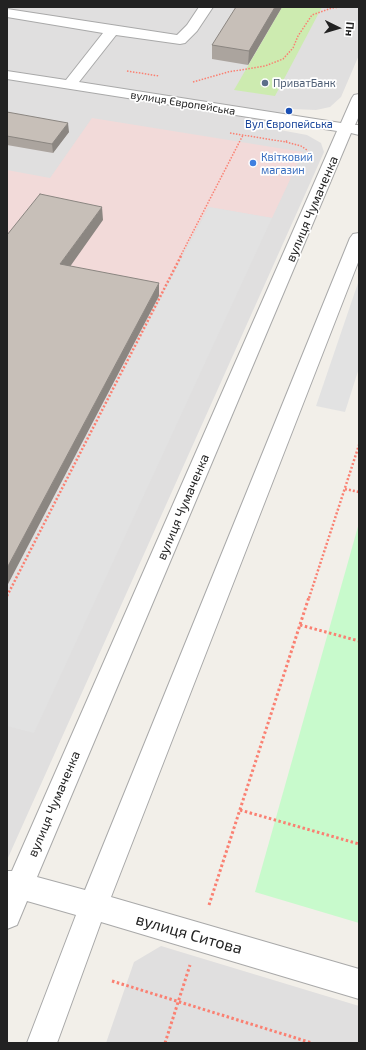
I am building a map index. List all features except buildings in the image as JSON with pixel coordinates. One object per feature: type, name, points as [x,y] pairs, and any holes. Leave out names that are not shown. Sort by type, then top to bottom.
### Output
[{"type":"street","points":[[10,11],[112,30],[180,40],[192,28],[206,7]]},
{"type":"street","points":[[69,85],[112,30]]},
{"type":"street","name":"вулиця Європейська","points":[[7,75],[353,129]]},
{"type":"street","name":"вулиця Чумаченка","points":[[7,915],[13,884],[353,129],[359,98]]},
{"type":"street","points":[[42,1043],[93,906],[359,238]]},
{"type":"street","name":"вулиця Ситова","points":[[13,884],[359,984]]},
{"type":"path","points":[[192,82],[234,71],[265,66],[283,59],[292,48],[312,15],[332,8],[341,7]]},
{"type":"path","points":[[7,596],[243,135]]},
{"type":"path","points":[[286,142],[301,146],[307,150],[310,156]]},
{"type":"path","points":[[209,905],[359,445]]},
{"type":"path","points":[[344,489],[359,492]]},
{"type":"path","points":[[300,625],[359,641]]},
{"type":"path","points":[[240,810],[359,844]]},
{"type":"path","points":[[165,1043],[191,961]]},
{"type":"path","points":[[112,981],[312,1043]]},
{"type":"shaded area","points":[[7,7],[359,7],[359,55],[341,97],[330,107],[316,110],[293,109],[280,130],[307,135],[321,143],[324,152],[7,860]]},
{"type":"shaded area","points":[[92,118],[303,152],[272,218],[208,207],[159,296],[7,586],[7,170],[50,178]]},
{"type":"shaded area","points":[[209,207],[272,218],[34,733],[7,726],[7,587]]},
{"type":"shaded area","points":[[359,280],[359,368],[345,412],[316,406]]},
{"type":"shaded area","points":[[161,946],[359,1006],[359,1043],[106,1043],[134,962]]},
{"type":"green space","points":[[282,7],[322,7],[275,96],[234,90]]},
{"type":"green space","points":[[359,523],[359,923],[255,892]]},
{"type":"place","name":"ПриватБанк","points":[[265,83]]},
{"type":"place","name":"Вул Європейська","points":[[289,111]]},
{"type":"place","name":"Квітковий магазин","points":[[253,163]]}]
